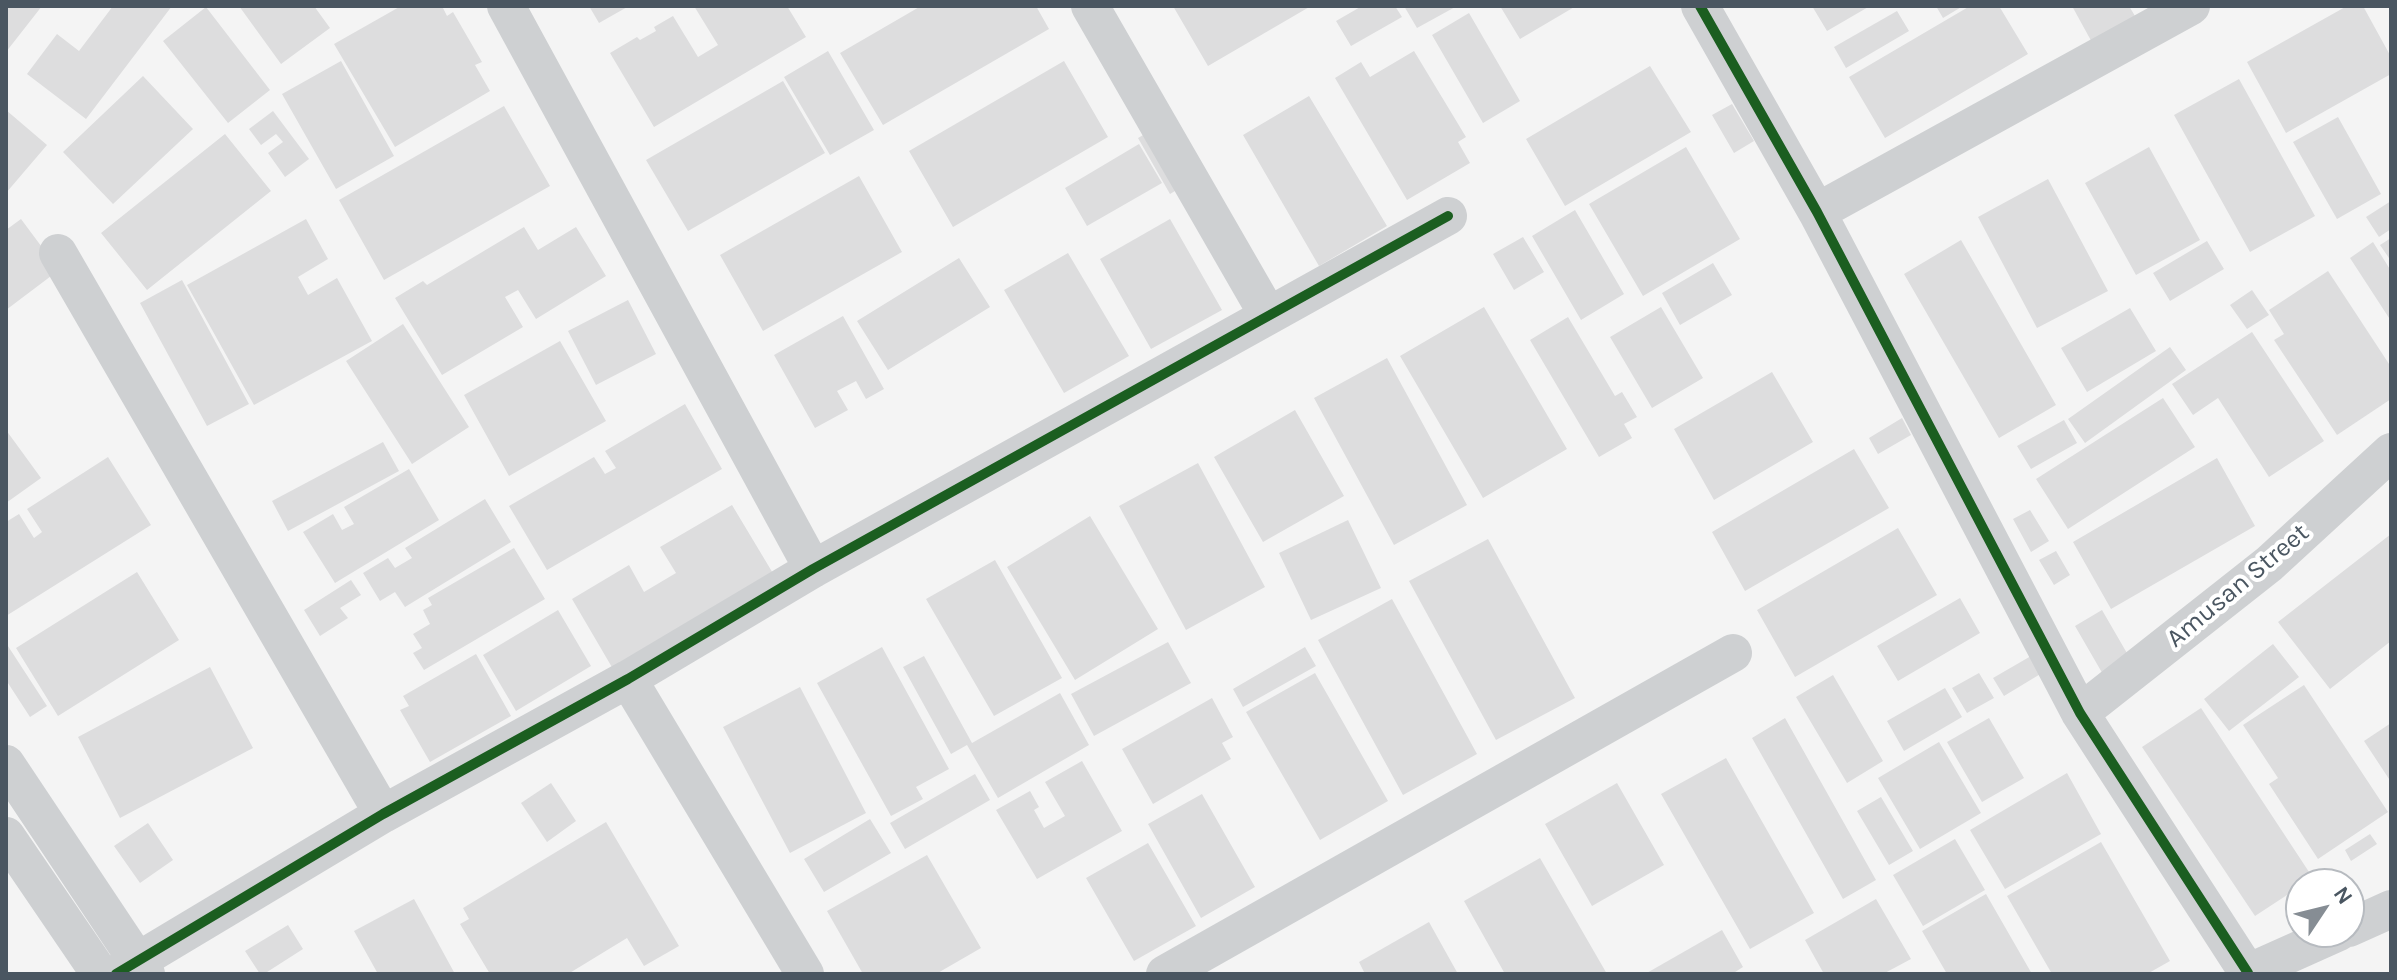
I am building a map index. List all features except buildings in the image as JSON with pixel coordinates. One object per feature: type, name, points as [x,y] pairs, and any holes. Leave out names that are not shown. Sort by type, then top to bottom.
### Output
[{"type":"street","points":[[506,6],[813,569]]},
{"type":"street","points":[[1090,6],[1268,315]]},
{"type":"street","points":[[1700,6],[1817,212],[2080,713],[2246,973],[2303,948]]},
{"type":"street","points":[[1817,212],[2191,6]]},
{"type":"street","points":[[6,764],[133,970],[383,814],[628,679],[813,569],[1448,216]]},
{"type":"street","points":[[58,253],[383,814]]},
{"type":"street","name":"Amusan Street","points":[[2080,713],[2269,564],[2391,452]]},
{"type":"street","points":[[1165,974],[1733,653]]},
{"type":"street","points":[[628,679],[805,974]]},
{"type":"street","points":[[6,836],[100,974]]},
{"type":"street","points":[[2365,921],[2391,909]]},
{"type":"cycle path","points":[[1700,6],[1817,212],[2080,713],[2248,973]]},
{"type":"cycle path","points":[[116,974],[383,814],[628,679],[813,569],[1448,216]]}]
